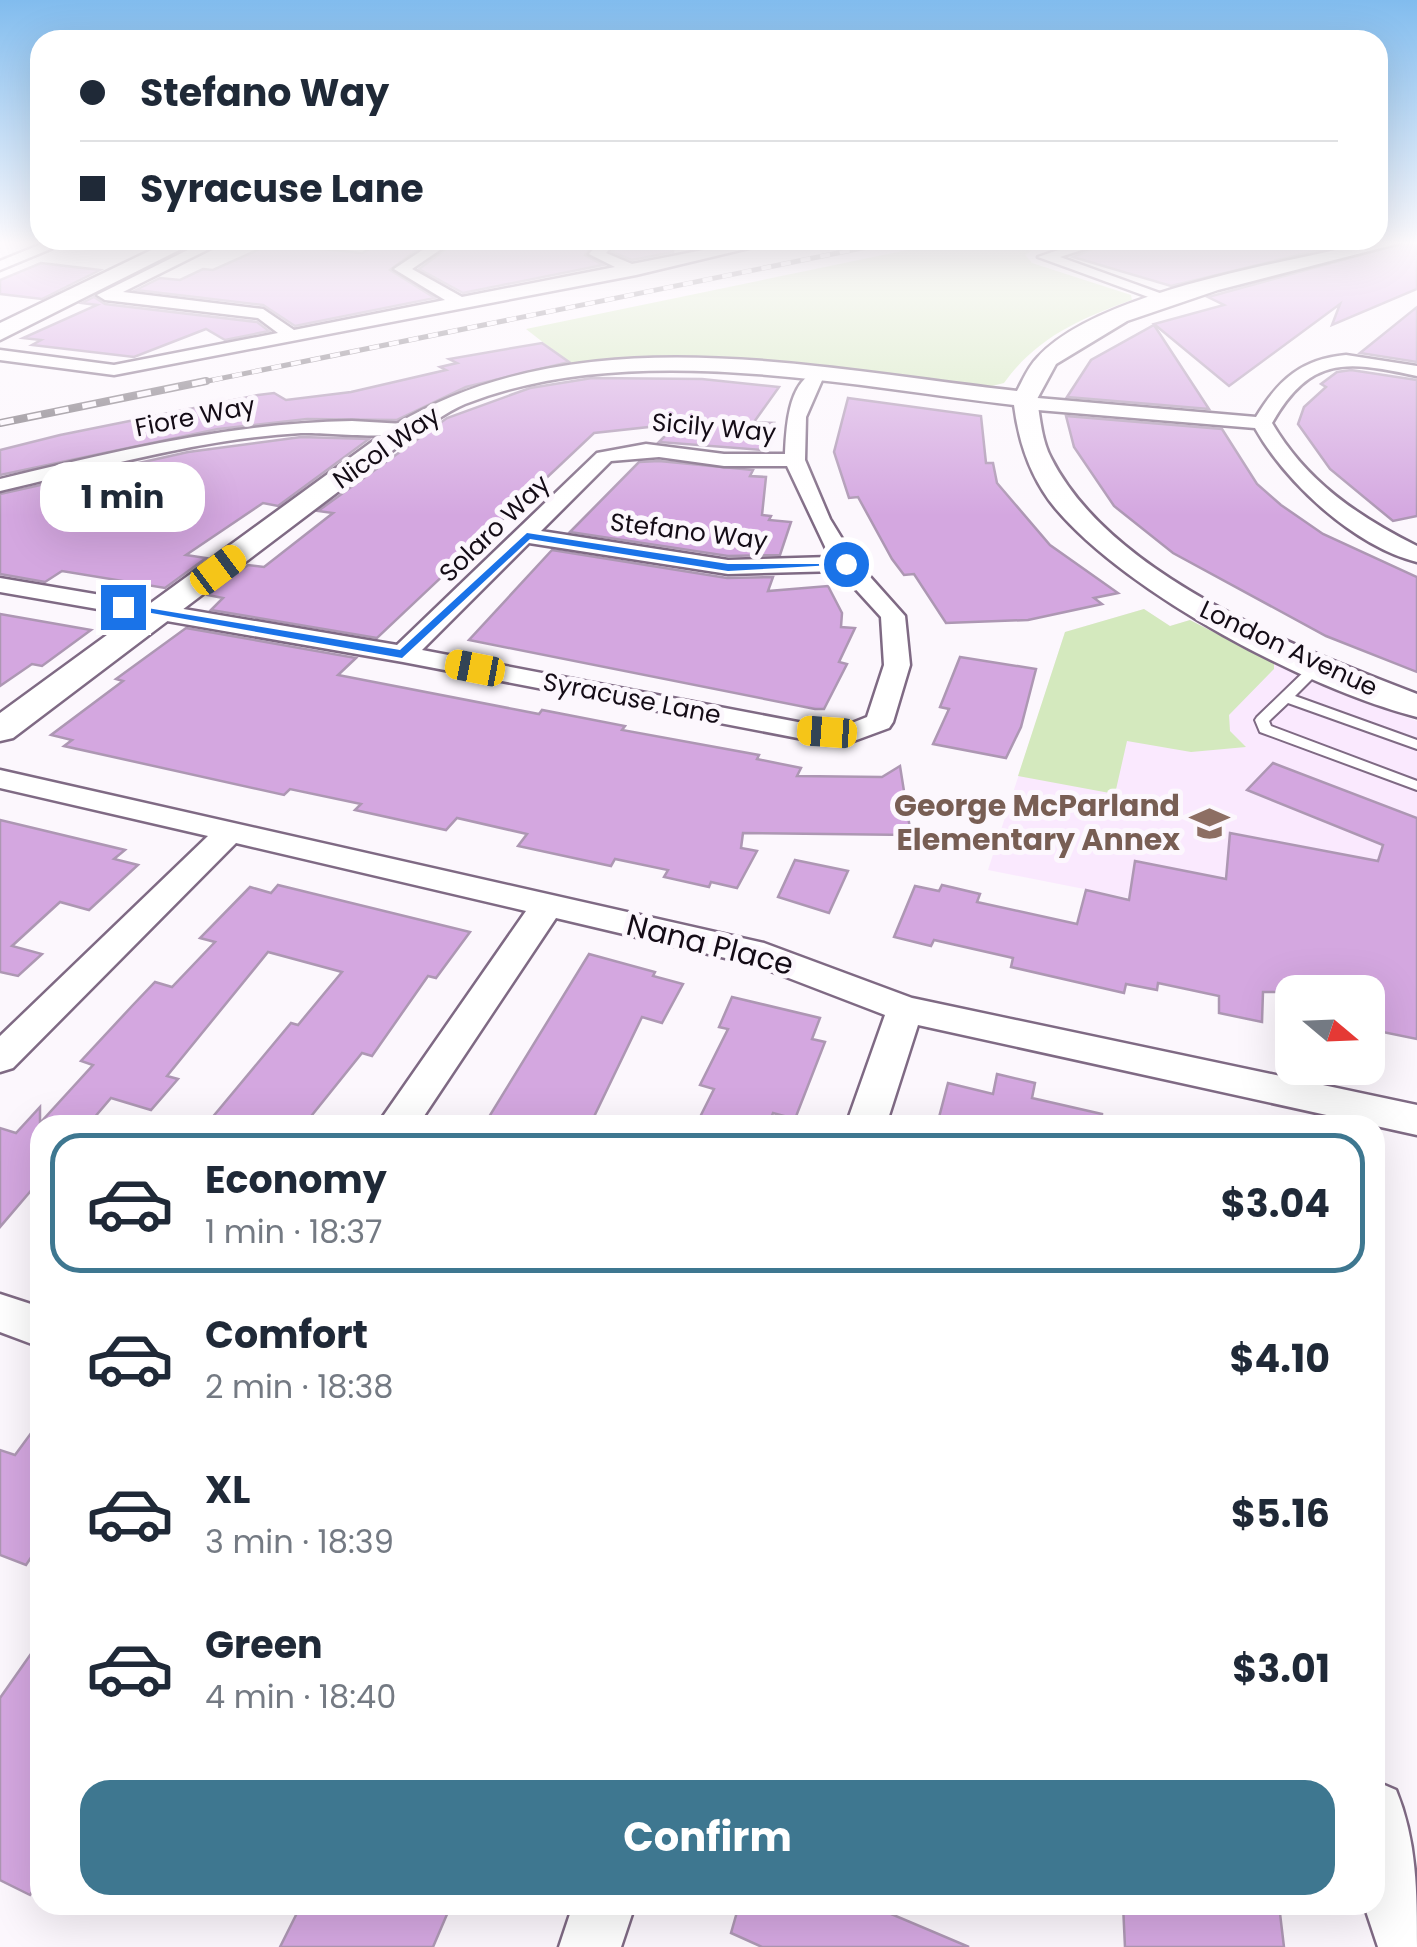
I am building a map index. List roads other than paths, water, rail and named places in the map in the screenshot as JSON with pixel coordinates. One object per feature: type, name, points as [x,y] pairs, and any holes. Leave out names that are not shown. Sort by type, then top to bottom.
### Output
[{"type":"street","points":[[0,355],[114,370],[303,334]]},
{"type":"street","points":[[1026,399],[1044,362],[1087,334]]},
{"type":"street","points":[[1417,371],[1340,358],[1315,362],[1276,396],[1262,423],[1274,446],[1312,490],[1356,522],[1417,555]]},
{"type":"street","name":"Nicol Way","points":[[0,730],[404,430],[457,399],[562,372],[670,366],[1262,423]]},
{"type":"street","points":[[814,378],[796,416],[795,460],[820,519],[846,564]]},
{"type":"street","name":"London Avenue","points":[[1026,399],[1038,459],[1079,516],[1192,603],[1317,666],[1417,706]]},
{"type":"street","name":"Fiore Way","points":[[0,486],[212,436],[281,425],[342,423],[404,430]]},
{"type":"street","name":"Sicily Way","points":[[628,448],[661,448],[718,459],[795,460]]},
{"type":"street","name":"Solaro Way","points":[[402,654],[604,457],[628,448]]},
{"type":"street","name":"Stefano Way","points":[[527,536],[728,568],[846,564]]},
{"type":"street","name":"Syracuse Lane","points":[[0,586],[402,654],[803,731],[851,734],[879,722],[897,665],[893,616],[846,564]]},
{"type":"street","name":"Nana Place","points":[[0,779],[764,955],[906,1009],[1341,1114]]},
{"type":"street","points":[[0,1058],[230,832]]},
{"type":"street","points":[[404,1115],[547,906]]},
{"type":"street","points":[[869,1115],[906,1009]]},
{"type":"street","name":"Nana Place","points":[[1385,1117],[1417,1120]]},
{"type":"street","points":[[0,1312],[30,1323]]},
{"type":"street","points":[[1385,1864],[1409,1947]]},
{"type":"street","points":[[590,1947],[601,1915]]},
{"type":"lane","points":[[1317,666],[1262,720],[1265,730],[1417,786]]},
{"type":"lane","points":[[1285,697],[1417,745]]},
{"type":"railway","points":[[193,384],[440,334]]},
{"type":"railway","points":[[0,423],[206,381]]},
{"type":"place","name":"George McParland Elementary Annex","points":[[1210,823]]}]
